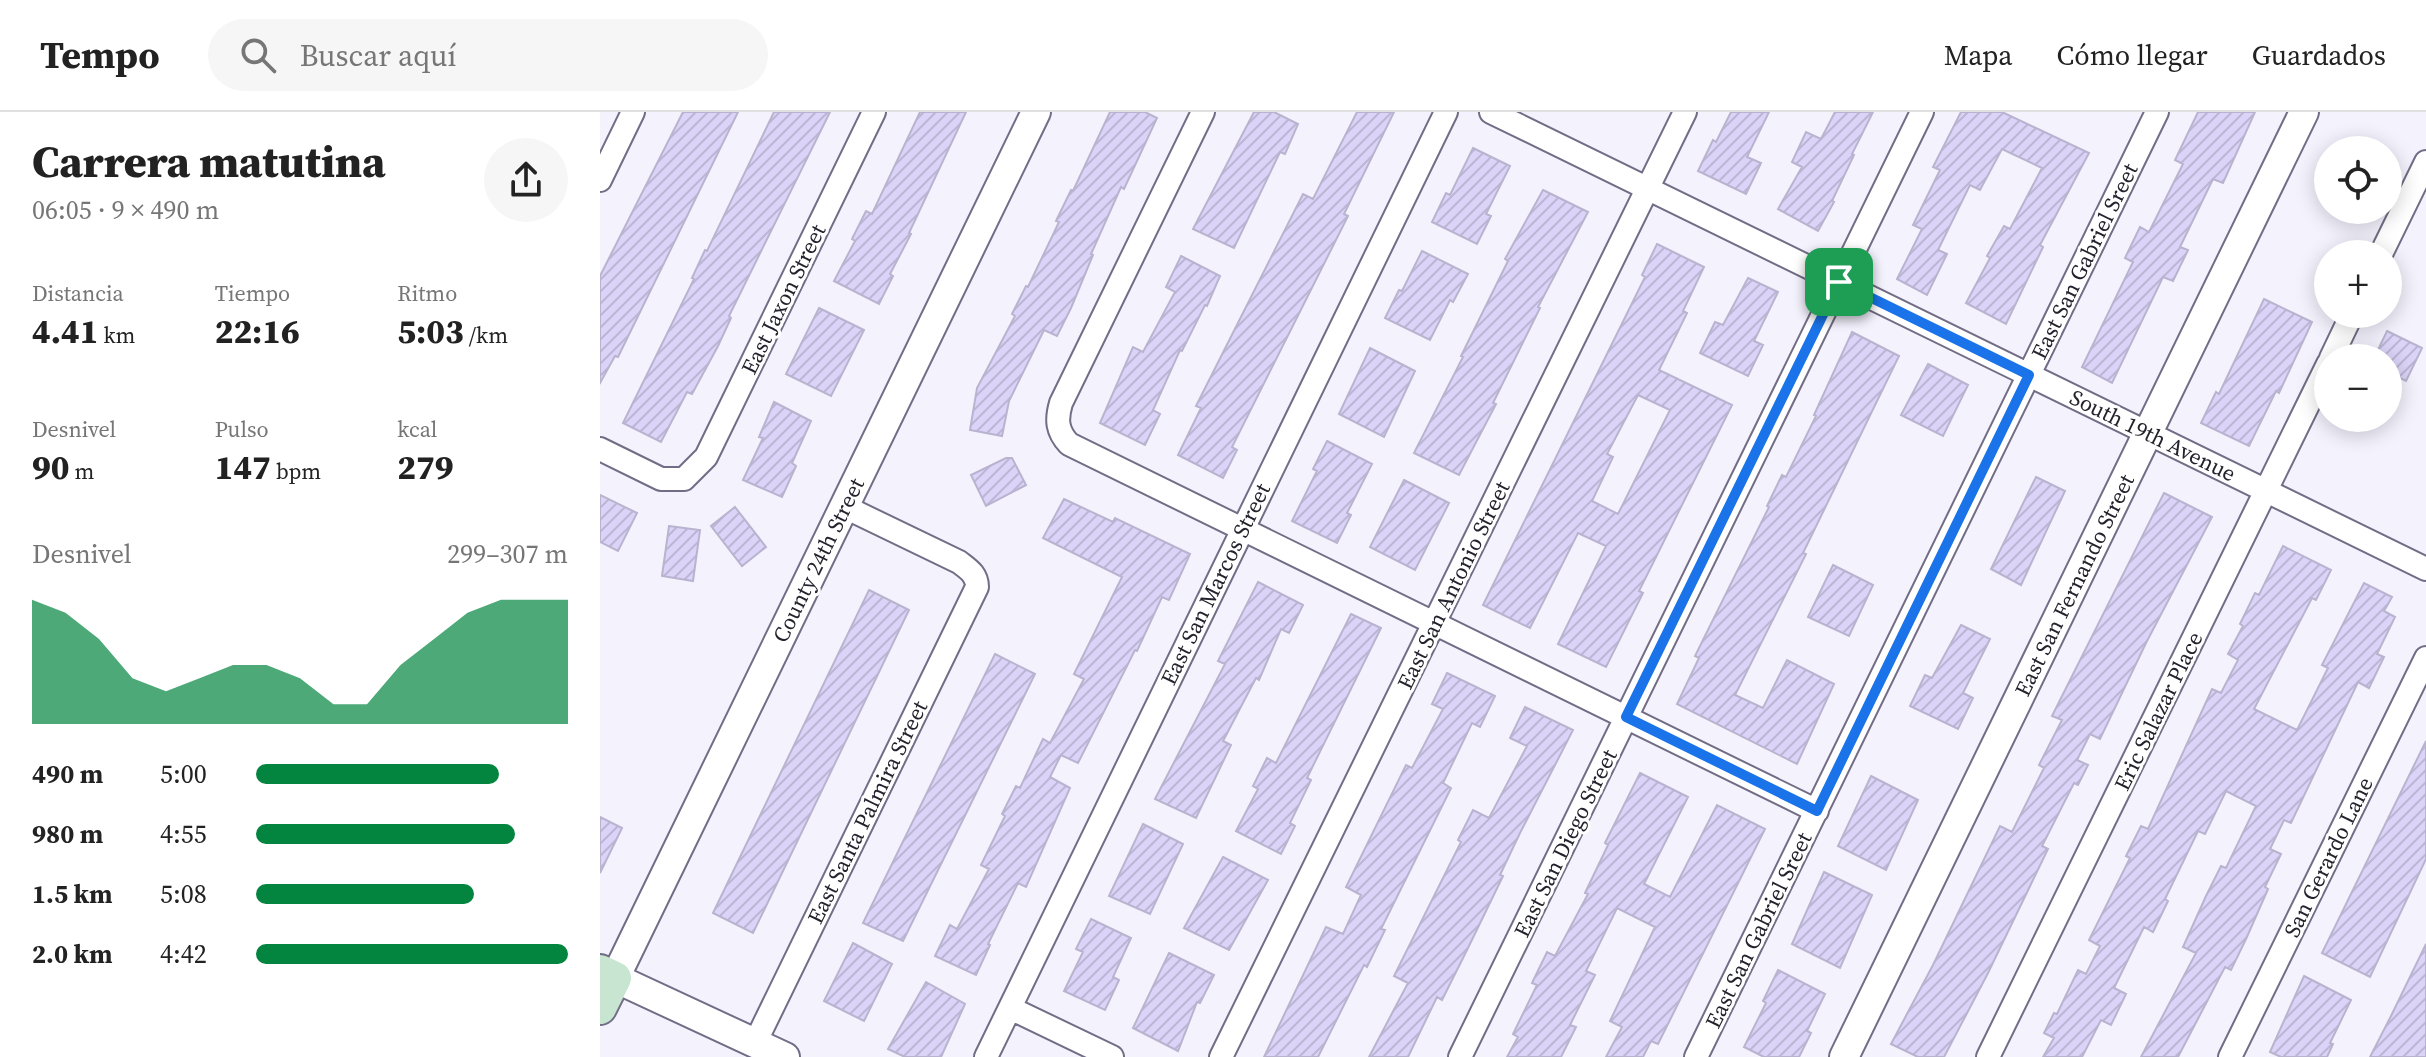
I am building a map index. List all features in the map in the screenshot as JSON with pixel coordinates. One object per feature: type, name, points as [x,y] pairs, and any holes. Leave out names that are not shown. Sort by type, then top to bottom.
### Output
[{"type":"main road","name":"County 24th Street","points":[[600,1008],[607,974]]},
{"type":"street","points":[[600,180],[633,112]]},
{"type":"street","name":"East Jaxon Street","points":[[600,449],[661,479],[684,479],[706,457],[874,112]]},
{"type":"street","name":"County 24th Street","points":[[607,974],[843,506],[1036,112]]},
{"type":"street","points":[[1203,112],[1061,403],[1057,416],[1059,430],[1069,444],[1817,811]]},
{"type":"street","name":"East San Marcos Street","points":[[986,1057],[1446,112]]},
{"type":"street","name":"South 19th Avenue","points":[[1491,112],[2426,569]]},
{"type":"street","name":"East San Antonio Street","points":[[1221,1057],[1685,112]]},
{"type":"street","name":"East San Diego Street","points":[[1460,1057],[1922,112]]},
{"type":"street","name":"East San Gabriel Sreet","points":[[1696,1057],[2157,112]]},
{"type":"street","name":"East San Fernando Street","points":[[1844,1057],[2304,112]]},
{"type":"street","points":[[2388,240],[2426,162]]},
{"type":"street","name":"Eric Salazar Place","points":[[1988,1057],[2314,393]]},
{"type":"street","name":"East Santa Palmira Street","points":[[755,1043],[977,587],[977,580],[971,571],[959,562],[843,506]]},
{"type":"street","name":"San Gerardo Lane","points":[[2230,1057],[2426,658]]},
{"type":"street","points":[[607,974],[785,1057]]},
{"type":"street","points":[[1010,1008],[1112,1057]]},
{"type":"building","points":[[683,112],[738,112],[618,357],[615,356],[600,383],[600,276]]},
{"type":"building","points":[[774,112],[830,112],[729,316],[731,318],[718,346],[692,394],[687,392],[661,442],[623,423]]},
{"type":"building","points":[[920,112],[966,112],[879,304],[834,281],[855,241],[852,239],[866,211],[872,214]]},
{"type":"building","points":[[1110,112],[1145,112],[1157,118],[1124,189],[1121,187],[1057,336],[1044,330],[1009,401],[1002,436],[970,430],[977,388],[1015,316],[1012,314],[1028,287],[1059,222],[1056,221]]},
{"type":"building","points":[[1254,112],[1274,112],[1298,124],[1285,154],[1280,152],[1234,248],[1193,229]]},
{"type":"building","points":[[1357,112],[1394,112],[1344,214],[1348,216],[1232,447],[1237,450],[1223,478],[1178,455],[1201,408],[1196,406],[1303,194],[1313,199]]},
{"type":"building","points":[[1731,112],[1769,112],[1747,157],[1761,163],[1746,194],[1698,171]]},
{"type":"building","points":[[1835,112],[1873,112],[1818,231],[1778,209],[1802,167],[1792,162],[1806,132],[1821,139]]},
{"type":"building","points":[[1961,112],[2002,112],[2089,153],[2040,245],[2043,247],[2006,324],[1966,303],[1990,258],[1987,256],[2004,226],[2010,229],[2042,168],[2002,149],[1980,190],[1970,185],[1938,250],[1947,254],[1927,295],[1897,279],[1922,229],[1913,225],[1940,170],[1933,167]]},
{"type":"building","points":[[2198,112],[2255,112],[2223,183],[2213,179],[2180,247],[2188,250],[2173,281],[2163,277],[2112,383],[2082,367],[2133,262],[2125,258],[2140,227],[2149,232],[2183,164],[2175,160]]},
{"type":"building","points":[[1473,148],[1510,166],[1486,214],[1491,216],[1477,244],[1432,222],[1446,193],[1450,195]]},
{"type":"building","points":[[1543,190],[1588,212],[1538,307],[1493,403],[1496,404],[1459,475],[1414,453],[1463,357],[1508,261],[1505,259]]},
{"type":"building","points":[[1657,244],[1704,267],[1683,311],[1687,313],[1659,370],[1732,405],[1639,591],[1643,593],[1606,667],[1558,644],[1606,546],[1578,533],[1530,628],[1483,605],[1645,277],[1642,275]],"holes":[[[1638,395],[1670,410],[1618,514],[1592,501],[1613,457],[1607,454]]]},
{"type":"building","points":[[1422,251],[1468,274],[1453,302],[1450,300],[1430,340],[1385,318]]},
{"type":"building","points":[[1181,256],[1220,276],[1207,306],[1180,350],[1153,410],[1160,414],[1145,445],[1100,423],[1133,347],[1143,352],[1175,292],[1166,287]]},
{"type":"building","points":[[1748,278],[1778,292],[1754,341],[1763,345],[1748,376],[1700,353],[1715,322],[1723,325]]},
{"type":"building","points":[[2264,299],[2312,322],[2279,393],[2276,391],[2249,446],[2201,423],[2216,392],[2219,394]]},
{"type":"building","points":[[819,308],[864,330],[831,396],[786,374]]},
{"type":"building","points":[[2387,331],[2422,348],[2406,381],[2402,379],[2402,344],[2381,344]]},
{"type":"building","points":[[1852,332],[1899,356],[1803,553],[1806,554],[1735,695],[1763,708],[1787,660],[1834,684],[1797,764],[1677,704],[1699,658],[1695,656],[1782,475],[1786,477],[1816,416]]},
{"type":"building","points":[[1370,348],[1415,371],[1384,437],[1339,414]]},
{"type":"building","points":[[1928,364],[1968,385],[1943,436],[1901,415]]},
{"type":"building","points":[[774,402],[811,421],[792,463],[796,466],[782,497],[743,480],[763,438],[759,437]]},
{"type":"building","points":[[1327,441],[1372,464],[1347,513],[1351,515],[1337,543],[1292,521],[1317,471],[1313,469]]},
{"type":"building","points":[[1012,458],[1026,485],[986,506],[971,475]]},
{"type":"building","points":[[2036,477],[2065,491],[2021,585],[1991,569]]},
{"type":"building","points":[[1404,480],[1449,503],[1415,570],[1370,547]]},
{"type":"building","points":[[2164,493],[2212,517],[2100,739],[2090,734],[2077,760],[2088,765],[2078,785],[2074,783],[2042,846],[2048,849],[1944,1057],[1918,1057],[1891,1044],[2000,826],[2012,832],[2044,768],[2039,765],[2062,720],[2052,716]]},
{"type":"building","points":[[600,495],[637,513],[618,551],[600,542]]},
{"type":"building","points":[[1064,499],[1113,522],[1115,518],[1190,554],[1169,600],[1162,597],[1078,763],[1061,755],[1050,777],[1070,788],[1026,887],[1018,883],[976,975],[935,956],[950,925],[957,929],[989,869],[981,865],[1016,786],[1020,788],[1043,739],[1050,743],[1084,679],[1074,674],[1122,577],[1043,538]]},
{"type":"building","points":[[735,507],[766,547],[742,566],[711,526]]},
{"type":"building","points":[[669,526],[700,530],[693,581],[662,576]]},
{"type":"building","points":[[2283,546],[2331,570],[2316,600],[2312,598],[2254,709],[2297,730],[2328,668],[2322,665],[2364,583],[2392,597],[2384,611],[2395,617],[2377,654],[2384,657],[2369,688],[2358,682],[2291,823],[2284,820],[2270,849],[2281,854],[2246,939],[2231,970],[2225,967],[2178,1057],[2141,1057],[2196,953],[2183,947],[2206,896],[2221,866],[2226,868],[2256,806],[2226,791],[2205,834],[2198,831],[2165,899],[2168,901],[2153,932],[2144,927],[2114,988],[2126,994],[2111,1025],[2101,1020],[2082,1057],[2043,1057],[2054,1038],[2044,1033],[2054,1013],[2057,1014],[2078,970],[2086,974],[2100,946],[2089,940],[2130,858],[2126,856],[2141,826],[2148,829],[2212,689],[2221,693],[2238,660],[2228,654],[2255,593],[2259,595]]},
{"type":"building","points":[[1833,565],[1873,585],[1849,636],[1808,617]]},
{"type":"building","points":[[1258,582],[1303,605],[1289,633],[1281,629],[1259,680],[1256,678],[1223,741],[1231,745],[1196,818],[1155,799],[1225,664],[1218,661]]},
{"type":"building","points":[[869,590],[909,610],[753,933],[713,913]]},
{"type":"building","points":[[1351,614],[1381,628],[1307,778],[1311,780],[1290,823],[1295,826],[1281,854],[1236,831],[1258,789],[1253,786],[1267,758],[1276,763]]},
{"type":"building","points":[[1961,625],[1990,639],[1963,693],[1973,698],[1958,729],[1910,706],[1925,675],[1932,678]]},
{"type":"building","points":[[995,654],[1035,674],[903,941],[863,923]]},
{"type":"building","points":[[1447,673],[1495,696],[1480,727],[1472,723],[1443,783],[1451,788],[1381,929],[1385,930],[1318,1057],[1264,1057],[1326,927],[1343,934],[1361,895],[1346,887],[1406,765],[1412,768],[1443,709],[1432,704]]},
{"type":"building","points":[[1525,707],[1573,730],[1520,833],[1500,875],[1503,876],[1442,1000],[1437,997],[1408,1057],[1369,1057],[1408,983],[1394,976],[1461,842],[1458,840],[1473,810],[1489,818],[1527,746],[1510,738]]},
{"type":"building","points":[[2426,741],[2426,859],[2370,977],[2322,953]]},
{"type":"building","points":[[1640,773],[1688,797],[1644,884],[1670,897],[1717,805],[1765,829],[1658,1044],[1651,1041],[1643,1057],[1606,1057],[1622,1027],[1610,1021],[1655,927],[1617,908],[1586,971],[1595,975],[1570,1025],[1576,1027],[1561,1057],[1507,1057],[1518,1037],[1513,1034],[1537,985],[1532,983],[1547,952],[1555,956],[1588,894],[1585,893],[1608,845],[1605,843]]},
{"type":"building","points":[[1871,776],[1918,800],[1886,870],[1838,846]]},
{"type":"building","points":[[600,817],[622,828],[600,873]]},
{"type":"building","points":[[1143,824],[1183,844],[1150,914],[1109,896]]},
{"type":"building","points":[[1223,857],[1268,880],[1229,950],[1184,928]]},
{"type":"building","points":[[1824,872],[1872,895],[1840,968],[1792,944]]},
{"type":"building","points":[[1091,919],[1131,938],[1113,977],[1119,980],[1105,1010],[1064,991],[1083,952],[1076,949]]},
{"type":"building","points":[[853,943],[892,964],[864,1021],[824,1001]]},
{"type":"building","points":[[2426,944],[2426,1057],[2370,1057],[2391,1016]]},
{"type":"building","points":[[1169,953],[1214,975],[1200,1003],[1197,1002],[1178,1051],[1133,1028]]},
{"type":"building","points":[[1778,970],[1825,994],[1807,1031],[1811,1033],[1799,1057],[1764,1057],[1744,1047]]},
{"type":"building","points":[[2304,976],[2351,1000],[2330,1043],[2333,1044],[2327,1057],[2281,1057],[2270,1052]]},
{"type":"building","points":[[926,982],[965,1004],[941,1057],[905,1057],[888,1049]]},
{"type":"route","points":[[1839,282],[2029,375],[1817,811],[1626,717],[1839,282]]}]
